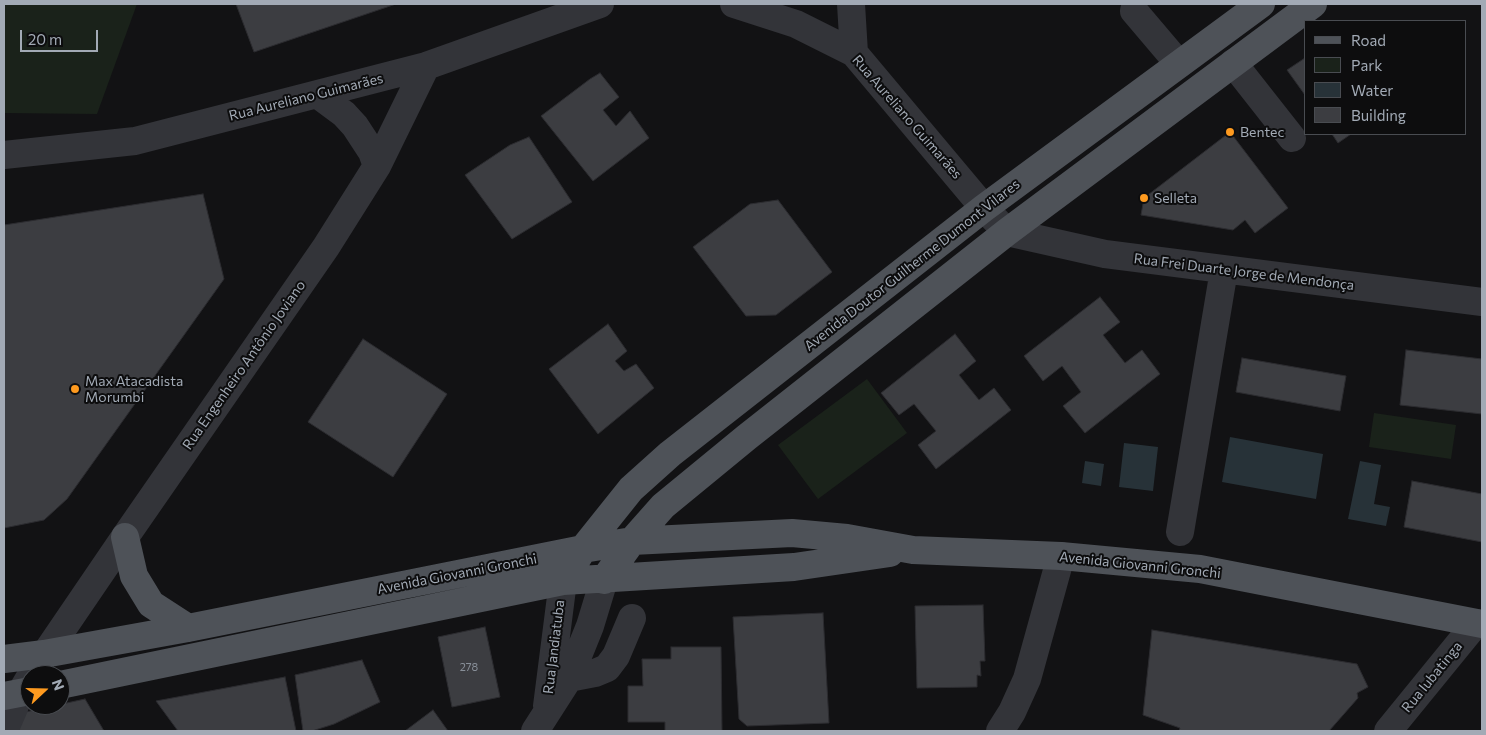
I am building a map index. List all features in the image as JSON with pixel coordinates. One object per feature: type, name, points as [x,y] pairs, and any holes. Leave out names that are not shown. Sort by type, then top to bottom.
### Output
[{"type":"main road","name":"Avenida Doutor Guilherme Dumont Vilares","points":[[563,581],[583,549],[631,489],[670,454],[984,208],[1261,4]]},
{"type":"main road","points":[[604,580],[632,541],[663,506],[755,431],[1007,232],[1313,4]]},
{"type":"main road","name":"Avenida Giovanni Gronchi","points":[[70,667],[188,628],[583,549],[632,541],[792,533],[847,538],[913,550],[1061,556],[1200,569],[1479,624]]},
{"type":"main road","points":[[125,536],[134,576],[151,604],[188,628]]},
{"type":"main road","name":"Avenida Giovanni Gronchi","points":[[70,683],[563,581],[794,567],[913,550]]},
{"type":"main road","name":"Avenida Giovanni Gronchi","points":[[4,659],[20,675]]},
{"type":"street","name":"Rua Aureliano Guimarães","points":[[4,154],[135,141],[426,66],[600,4]]},
{"type":"street","name":"Rua Aureliano Guimarães","points":[[734,4],[796,24],[854,53],[984,208],[1007,232]]},
{"type":"street","points":[[851,4],[854,53]]},
{"type":"street","points":[[1134,11],[1179,64]]},
{"type":"street","points":[[1233,63],[1292,138]]},
{"type":"street","name":"Rua Engenheiro Antônio Joviano","points":[[37,665],[326,247],[378,166],[426,66]]},
{"type":"street","points":[[317,94],[344,114],[355,126],[372,152],[378,166]]},
{"type":"street","name":"Rua Frei Duarte Jorge de Mendonça","points":[[1007,232],[1105,254],[1482,302]]},
{"type":"street","points":[[1180,532],[1224,270]]},
{"type":"street","points":[[1000,731],[1012,712],[1027,679],[1061,556]]},
{"type":"street","name":"Rua Jandiatuba","points":[[541,722],[569,678],[590,626],[604,580]]},
{"type":"street","name":"Rua Jandiatuba","points":[[541,722],[563,581]]},
{"type":"street","points":[[569,678],[595,673],[607,668],[616,656],[632,618]]},
{"type":"street","name":"Rua Iubatinga","points":[[1388,731],[1479,624]]},
{"type":"street","name":"Rua Engenheiro Antônio Joviano","points":[[4,731],[20,695]]},
{"type":"green space","points":[[4,4],[137,4],[97,114],[4,113]]},
{"type":"green space","points":[[867,379],[907,433],[818,499],[778,445]]},
{"type":"green space","points":[[1374,413],[1456,425],[1451,459],[1369,447]]},
{"type":"water","points":[[1230,437],[1323,454],[1316,499],[1222,482]]},
{"type":"water","points":[[1124,443],[1158,447],[1153,491],[1119,487]]},
{"type":"water","points":[[1085,461],[1104,464],[1101,486],[1082,483]]},
{"type":"water","points":[[1360,461],[1381,465],[1374,504],[1390,507],[1386,526],[1348,519]]},
{"type":"building","points":[[236,4],[396,4],[254,52]]},
{"type":"building","points":[[1304,59],[1304,94],[1287,70]]},
{"type":"building","points":[[600,73],[619,97],[603,110],[616,126],[630,111],[649,138],[593,181],[541,116]]},
{"type":"building","points":[[1230,132],[1288,208],[1255,233],[1245,220],[1233,230],[1141,215],[1144,198]]},
{"type":"building","points":[[1333,135],[1350,135],[1338,143]]},
{"type":"building","points":[[529,137],[572,202],[512,239],[465,175],[510,145]]},
{"type":"building","name":"Max Atacadista Morumbi","points":[[203,194],[224,279],[67,499],[44,520],[4,528],[4,225]]},
{"type":"building","points":[[778,200],[832,272],[776,315],[746,316],[693,247],[750,204]]},
{"type":"building","points":[[1100,297],[1120,322],[1103,335],[1125,363],[1142,350],[1160,374],[1085,433],[1063,406],[1081,392],[1062,366],[1043,381],[1024,356]]},
{"type":"building","points":[[608,324],[627,351],[615,361],[624,371],[636,364],[654,388],[598,434],[549,369]]},
{"type":"building","points":[[955,334],[976,361],[959,375],[979,400],[994,388],[1011,410],[936,469],[918,445],[936,431],[914,404],[899,415],[881,393]]},
{"type":"building","points":[[363,339],[447,394],[393,477],[308,422]]},
{"type":"building","points":[[1406,350],[1482,359],[1482,414],[1400,405]]},
{"type":"building","points":[[1242,358],[1346,376],[1340,411],[1236,392]]},
{"type":"building","points":[[1412,481],[1482,494],[1482,542],[1404,527]]},
{"type":"building","points":[[983,605],[985,661],[980,661],[981,676],[977,675],[977,687],[917,688],[915,606]]},
{"type":"building","points":[[823,613],[829,723],[747,726],[739,719],[733,617]]},
{"type":"building","points":[[485,627],[500,697],[452,707],[438,637]]},
{"type":"building","points":[[1152,630],[1357,664],[1368,687],[1357,693],[1358,698],[1329,731],[1179,731],[1180,728],[1143,715]]},
{"type":"building","points":[[671,647],[721,647],[722,731],[665,731],[665,722],[628,722],[628,686],[643,686],[642,659],[671,659]]},
{"type":"building","points":[[362,660],[380,702],[334,724],[312,731],[303,731],[295,675]]},
{"type":"building","points":[[285,677],[296,731],[178,731],[156,701]]},
{"type":"building","points":[[85,699],[104,731],[13,731],[20,715],[70,715],[70,702]]},
{"type":"building","points":[[433,710],[448,731],[405,731]]},
{"type":"place","name":"Bentec","points":[[1230,132]]},
{"type":"place","name":"Selleta","points":[[1144,198]]},
{"type":"place","name":"Max Atacadista Morumbi","points":[[75,389]]}]
